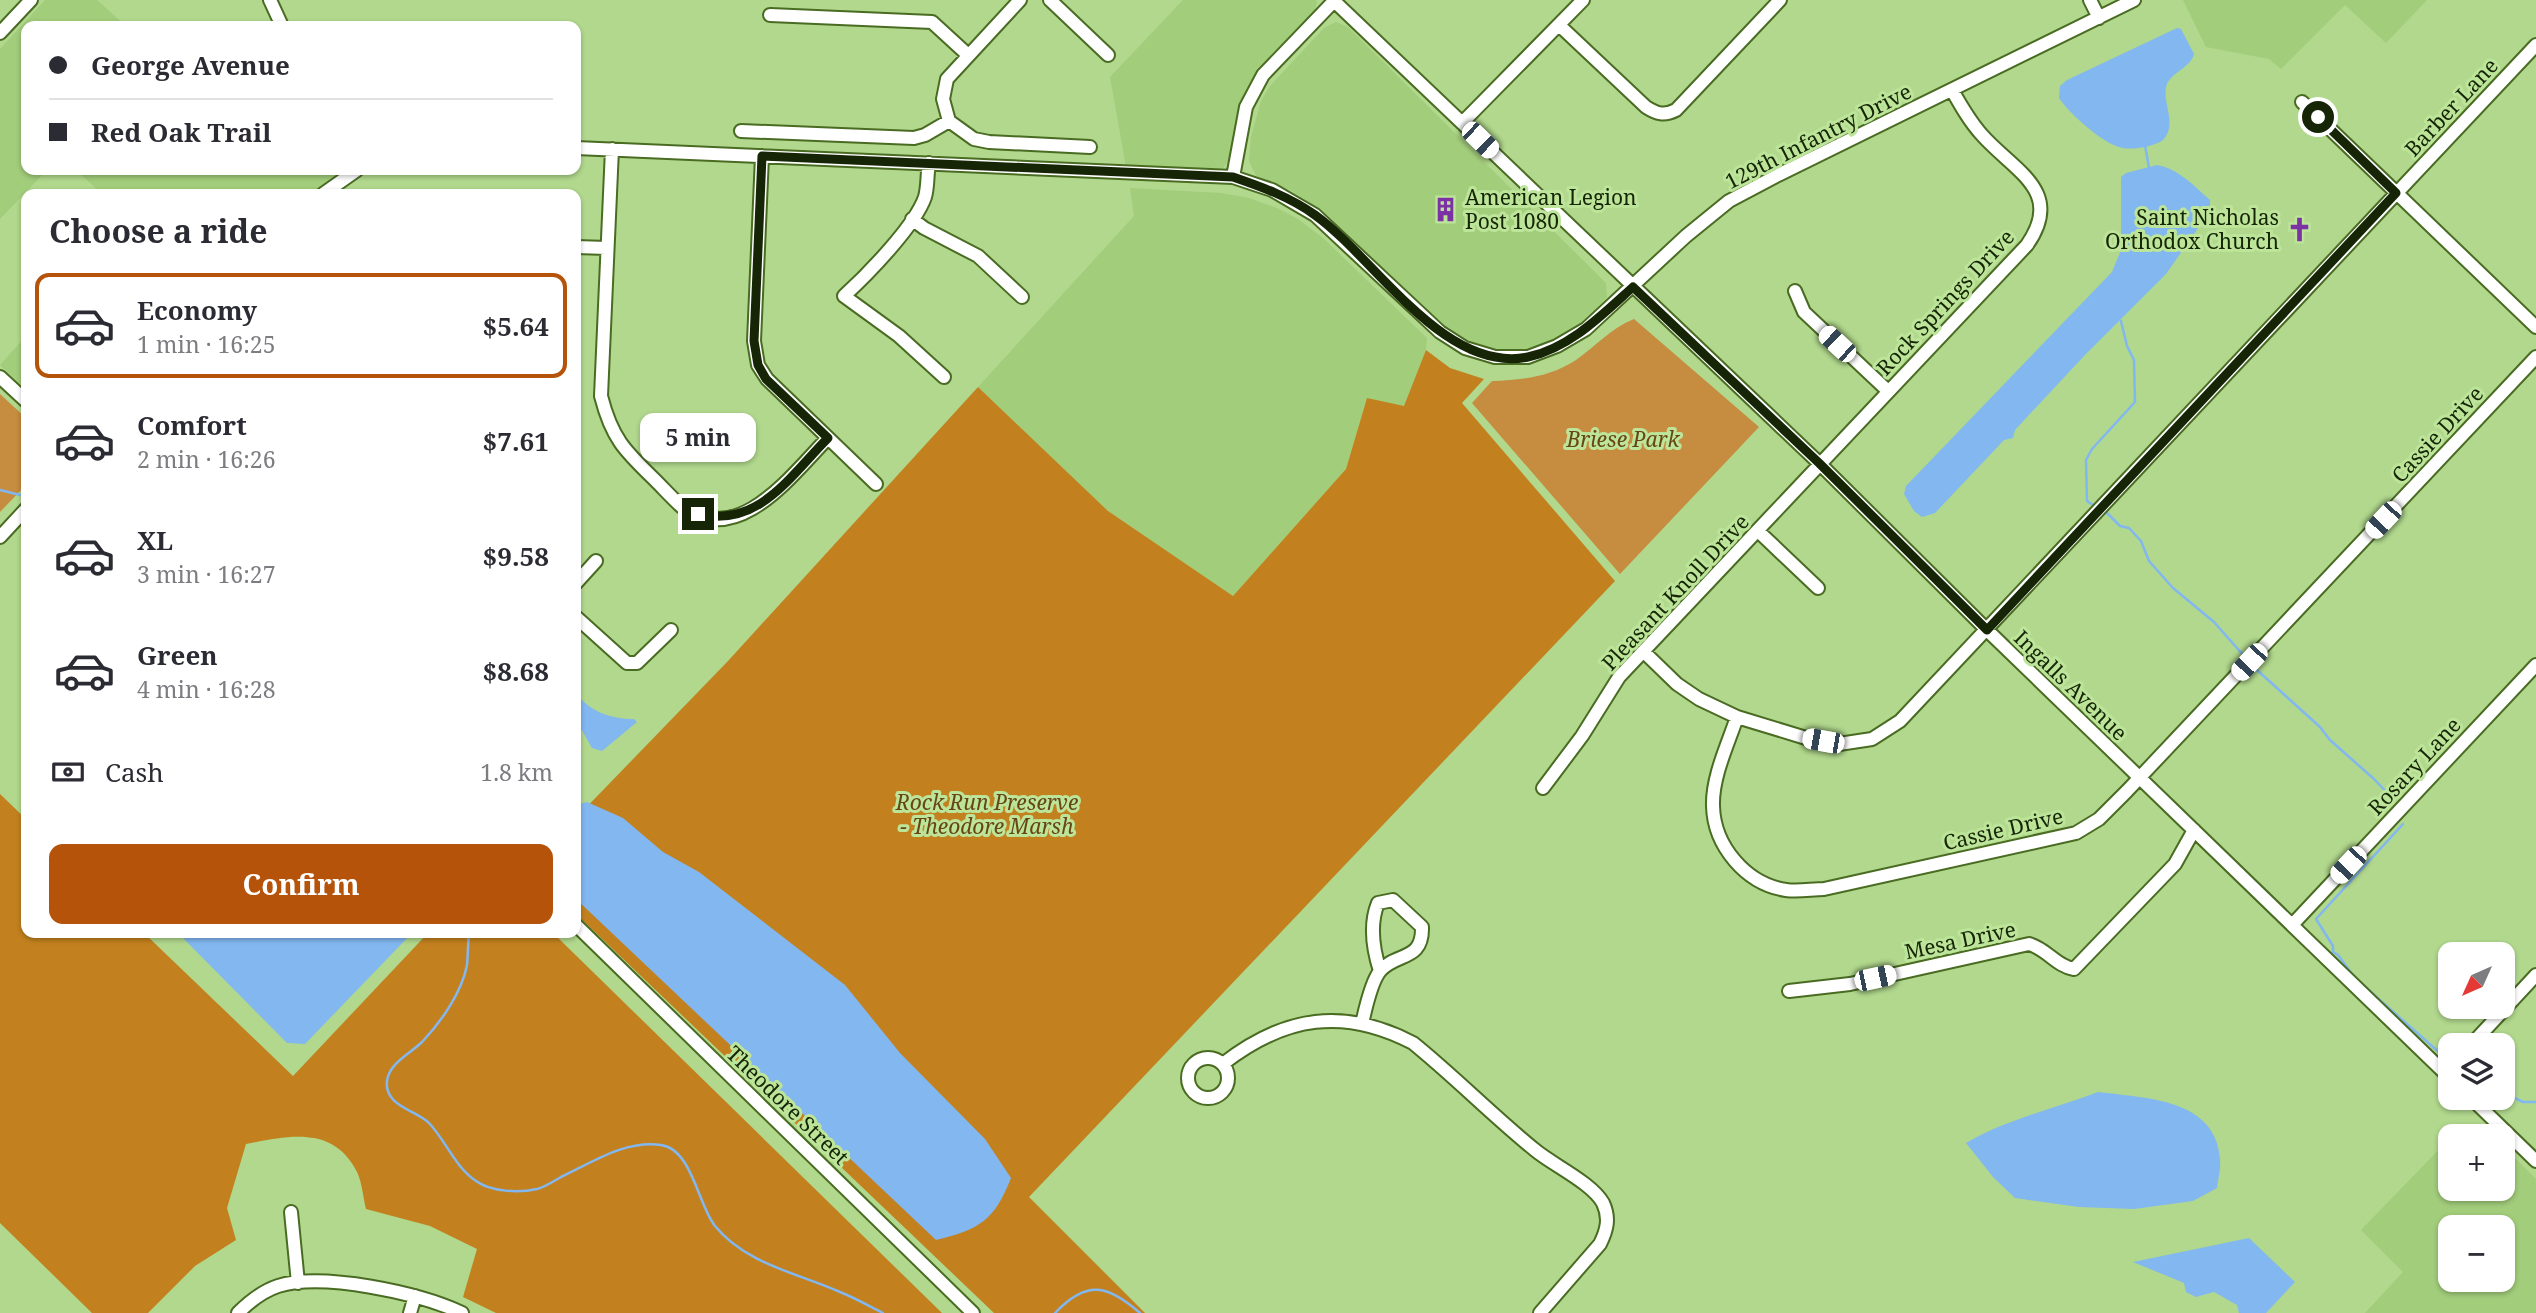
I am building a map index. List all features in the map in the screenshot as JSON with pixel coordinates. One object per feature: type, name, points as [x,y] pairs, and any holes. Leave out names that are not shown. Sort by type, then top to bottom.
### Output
[{"type":"street","points":[[0,33],[31,0]]},
{"type":"street","points":[[270,0],[280,21]]},
{"type":"street","points":[[1020,0],[947,79],[943,99],[949,121],[974,139],[989,142],[1090,147]]},
{"type":"street","points":[[1050,0],[1108,55]]},
{"type":"street","points":[[1233,177],[1246,107],[1263,75],[1334,0]]},
{"type":"street","name":"Ingalls Avenue","points":[[1334,0],[1819,463],[1987,630],[2438,1063]]},
{"type":"street","points":[[1462,123],[1583,0]]},
{"type":"street","points":[[1559,25],[1646,107],[1662,115],[1676,110],[1780,0]]},
{"type":"street","points":[[2090,0],[2099,18]]},
{"type":"street","name":"129th Infantry Drive","points":[[581,148],[1233,177],[1272,190],[1315,215],[1440,332],[1465,348],[1495,357],[1528,357],[1557,346],[1586,330],[1686,236],[1729,201],[2134,0]]},
{"type":"street","points":[[770,15],[932,22],[968,55]]},
{"type":"street","name":"Barber Lane","points":[[1644,652],[1677,684],[1699,699],[1737,716],[1806,738],[1839,744],[1872,739],[1899,721],[2536,45]]},
{"type":"street","name":"Rock Springs Drive","points":[[1819,463],[2027,245],[2038,229],[2041,203],[2036,190],[2029,179],[1982,135],[1966,115],[1952,90]]},
{"type":"street","points":[[2302,102],[2536,327]]},
{"type":"street","points":[[741,131],[914,138],[925,135],[949,121]]},
{"type":"street","points":[[612,149],[601,396],[612,432],[624,450],[683,507],[714,518],[733,517],[749,512],[765,502],[828,438]]},
{"type":"street","points":[[762,156],[754,341],[758,365],[766,379],[876,484]]},
{"type":"street","points":[[929,163],[925,194],[912,219],[875,267],[844,296],[899,336],[944,377]]},
{"type":"street","points":[[330,189],[350,175]]},
{"type":"street","points":[[912,219],[978,256],[1022,297]]},
{"type":"street","points":[[581,247],[607,248]]},
{"type":"street","points":[[1795,291],[1804,312],[1888,391]]},
{"type":"street","name":"Cassie Drive","points":[[1737,716],[1717,780],[1713,805],[1717,827],[1724,847],[1736,863],[1755,879],[1786,890],[1824,889],[2076,833],[2099,819],[2140,778],[2536,357]]},
{"type":"street","points":[[0,377],[21,396]]},
{"type":"street","name":"Pleasant Knoll Drive","points":[[1543,788],[1582,736],[1619,677],[1819,463]]},
{"type":"street","points":[[0,537],[21,514]]},
{"type":"street","points":[[1758,531],[1818,588]]},
{"type":"street","points":[[581,578],[596,561]]},
{"type":"street","points":[[581,622],[627,663],[637,663],[671,630]]},
{"type":"street","name":"Rosary Lane","points":[[2292,925],[2536,665]]},
{"type":"street","name":"Mesa Drive","points":[[1789,991],[1850,984],[2029,944],[2040,947],[2065,968],[2074,969],[2159,883],[2186,848],[2194,830]]},
{"type":"street","points":[[1362,1024],[1366,1005],[1380,971],[1418,948],[1423,940],[1422,927],[1393,900],[1378,903],[1374,914],[1373,949],[1380,971]]},
{"type":"street","name":"Theodore Street","points":[[581,930],[973,1313]]},
{"type":"street","points":[[2481,1033],[2536,975]]},
{"type":"street","points":[[1224,1063],[1268,1035],[1300,1023],[1330,1020],[1362,1024],[1391,1031],[1413,1043],[1536,1151],[1593,1192],[1602,1202],[1608,1218],[1607,1231],[1600,1244],[1540,1313]]},
{"type":"street","points":[[2483,1110],[2536,1161]]},
{"type":"street","points":[[292,1212],[298,1283]]},
{"type":"street","points":[[238,1313],[259,1295],[278,1286],[298,1283],[360,1286],[415,1296],[462,1313]]},
{"type":"street","points":[[410,1313],[415,1296]]},
{"type":"shaded area","points":[[45,0],[97,0],[120,21],[26,21]]},
{"type":"shaded area","points":[[1183,0],[1317,2],[1314,14],[1261,71],[1244,94],[1231,158],[1223,168],[1215,171],[1126,167],[1110,77]]},
{"type":"shaded area","points":[[2183,0],[2427,0],[2386,43],[2345,5],[2281,69],[2269,59],[2206,47]]},
{"type":"shaded area","points":[[1336,22],[1348,27],[1606,283],[1607,297],[1591,317],[1560,340],[1527,351],[1506,352],[1478,345],[1456,335],[1443,324],[1318,208],[1290,190],[1256,176],[1249,161],[1251,137],[1261,101],[1270,86],[1324,28]]},
{"type":"shaded area","points":[[21,26],[21,175],[42,175],[29,189],[21,189],[21,197],[0,219],[0,49]]},
{"type":"shaded area","points":[[81,175],[340,175],[320,189],[97,189]]},
{"type":"shaded area","points":[[1130,188],[1221,193],[1249,198],[1277,208],[1298,219],[1323,238],[1427,338],[1426,350],[1404,407],[1367,398],[1346,469],[1233,596],[1108,511],[978,387],[1134,216]]},
{"type":"shaded area","points":[[21,342],[21,384],[0,365]]},
{"type":"shaded area","points":[[2438,1150],[2438,1201],[2515,1201],[2515,1158],[2536,1179],[2536,1313],[2365,1313],[2403,1272],[2361,1230]]},
{"type":"green space","name":"Briese Park","points":[[1634,319],[1759,427],[1620,574],[1472,403],[1492,381],[1546,374],[1566,366],[1611,332]]},
{"type":"green space","name":"Rock Run Preserve - Theodore Marsh","points":[[1426,350],[1450,368],[1484,379],[1462,403],[1615,581],[1029,1197],[1145,1313],[994,1313],[581,919],[581,813],[728,661],[978,387],[1108,511],[1233,596],[1346,469],[1367,398],[1404,406]]},
{"type":"green space","points":[[0,394],[21,413],[21,490],[0,512]]},
{"type":"green space","points":[[0,794],[21,814],[21,938],[149,938],[293,1076],[423,938],[558,938],[942,1313],[496,1313],[463,1297],[477,1249],[430,1226],[366,1209],[359,1176],[347,1157],[323,1140],[309,1137],[278,1138],[246,1144],[227,1208],[236,1240],[195,1266],[148,1313],[92,1313],[0,1223]]},
{"type":"water","points":[[2177,28],[2181,29],[2194,54],[2188,64],[2171,78],[2166,88],[2170,122],[2167,135],[2162,141],[2135,148],[2112,144],[2086,126],[2059,98],[2060,86],[2067,80]]},
{"type":"water","points":[[2157,165],[2172,170],[2192,184],[2210,200],[2210,211],[2166,274],[2084,356],[2015,430],[2013,438],[2004,440],[1935,513],[1922,517],[1914,511],[1904,494],[1906,486],[2112,272],[2121,250],[2121,177],[2126,173]]},
{"type":"water","points":[[581,699],[594,710],[637,722],[602,751],[592,748],[581,729]]},
{"type":"water","points":[[587,802],[623,818],[663,852],[699,872],[845,985],[900,1053],[985,1139],[1011,1178],[1005,1193],[984,1221],[964,1232],[936,1240],[581,904],[581,804]]},
{"type":"water","points":[[183,938],[407,938],[305,1044],[287,1043]]},
{"type":"water","points":[[2098,1092],[2136,1096],[2175,1105],[2206,1124],[2216,1140],[2220,1163],[2217,1188],[2193,1201],[2134,1209],[2079,1207],[2015,1198],[1993,1177],[1966,1143],[2014,1121]]},
{"type":"water","points":[[2249,1238],[2295,1282],[2266,1313],[2239,1313],[2237,1305],[2214,1292],[2196,1297],[2186,1292],[2184,1283],[2133,1262]]},
{"type":"waterway","points":[[2145,145],[2149,168]]},
{"type":"waterway","points":[[2093,505],[2087,501],[2086,460],[2092,449],[2135,402],[2134,360],[2127,346],[2121,321]]},
{"type":"waterway","points":[[0,490],[21,495]]},
{"type":"waterway","points":[[2107,513],[2120,526],[2129,528],[2141,541],[2149,561],[2173,588],[2214,622],[2244,656]]},
{"type":"waterway","points":[[2257,670],[2394,800]]},
{"type":"waterway","points":[[2403,824],[2316,919],[2333,946],[2333,952],[2355,978],[2438,1051]]},
{"type":"waterway","points":[[469,938],[467,965],[456,996],[429,1034],[392,1069],[387,1089],[396,1102],[429,1123],[469,1175],[482,1185],[497,1189],[537,1189],[622,1149],[648,1144],[661,1145],[680,1156],[709,1217],[715,1226],[742,1250],[773,1266],[846,1294],[883,1313]]},
{"type":"waterway","points":[[2515,1098],[2523,1102],[2536,1102]]},
{"type":"waterway","points":[[1055,1313],[1077,1295],[1098,1290],[1118,1296],[1140,1313]]},
{"type":"place","name":"American Legion Post 1080","points":[[1445,209]]},
{"type":"place","name":"Saint Nicholas Orthodox Church","points":[[2299,229]]},
{"type":"route","points":[[698,514],[714,518],[733,517],[749,512],[765,502],[828,438],[766,379],[758,365],[754,341],[762,156],[1233,177],[1272,190],[1315,215],[1440,332],[1465,348],[1495,357],[1528,357],[1557,346],[1586,330],[1633,287],[1819,463],[1987,630],[2396,193],[2318,117]]}]
